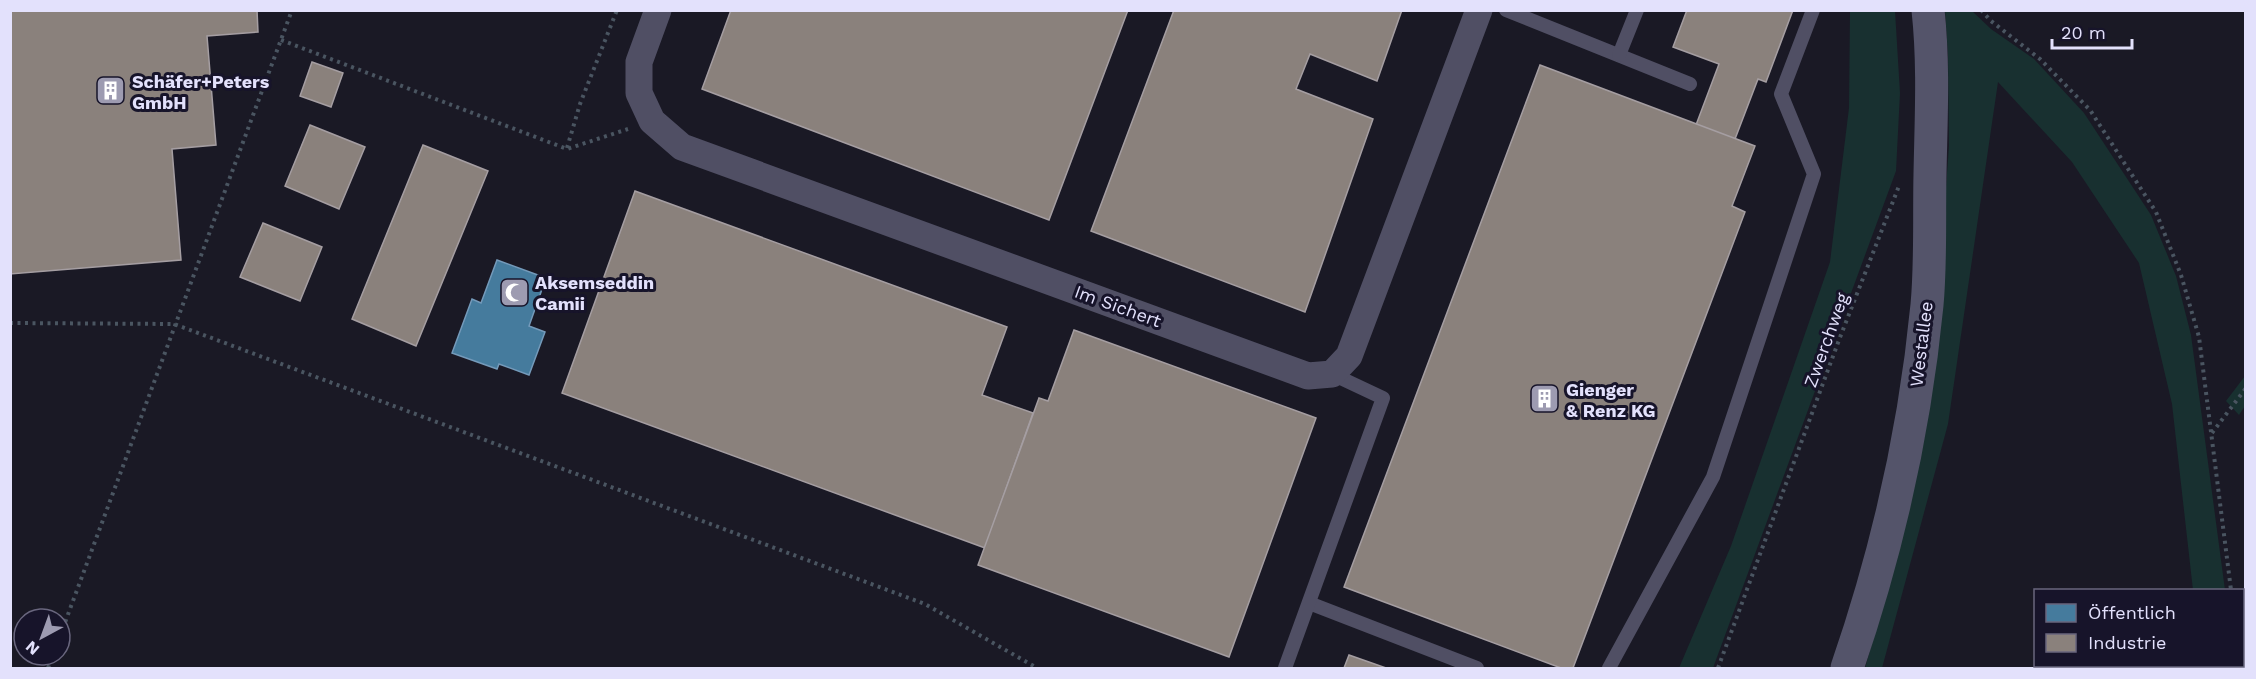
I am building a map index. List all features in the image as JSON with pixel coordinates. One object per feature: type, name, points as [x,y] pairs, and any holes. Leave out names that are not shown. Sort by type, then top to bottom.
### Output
[{"type":"main road","name":"Westallee","points":[[1847,669],[1869,603],[1891,518],[1911,419],[1927,304],[1933,52],[1928,10]]},
{"type":"street","name":"Im Sichert","points":[[658,10],[639,62],[639,93],[652,121],[682,147],[1308,376],[1332,374]]},
{"type":"street","points":[[1332,374],[1349,356],[1479,10]]},
{"type":"lane","points":[[1506,10],[1690,84]]},
{"type":"lane","points":[[1618,56],[1637,10]]},
{"type":"lane","points":[[1609,669],[1713,477],[1814,174],[1781,94],[1813,10]]},
{"type":"lane","points":[[1285,669],[1383,398],[1332,374]]},
{"type":"lane","points":[[1309,603],[1477,669]]},
{"type":"path","points":[[71,607],[291,10]]},
{"type":"path","points":[[567,149],[580,104],[617,10]]},
{"type":"path","points":[[1981,10],[1991,21],[2040,59],[2090,110],[2156,212],[2181,275],[2199,337],[2231,589]]},
{"type":"path","points":[[281,40],[567,149],[652,121]]},
{"type":"path","name":"Zwerchweg","points":[[1718,669],[1839,340],[1899,185]]},
{"type":"path","points":[[10,323],[174,324],[925,604],[1037,669]]},
{"type":"path","points":[[2211,433],[2246,388]]},
{"type":"green space","points":[[1850,11],[1895,11],[1900,93],[1896,171],[1713,668],[1679,668],[1731,546],[1830,262],[1849,108]]},
{"type":"green space","points":[[1945,11],[1972,11],[1991,29],[2034,59],[2084,113],[2151,215],[2176,276],[2191,335],[2225,589],[2193,589],[2172,404],[2139,263],[2072,162],[1998,82],[1948,424],[1882,668],[1865,668],[1882,609],[1937,312],[1949,146]]},
{"type":"green space","points":[[2245,376],[2245,406],[2239,415],[2226,401]]},
{"type":"building: Öffentlich","points":[[497,260],[546,278],[529,326],[545,332],[529,375],[499,364],[497,369],[452,353],[472,299],[481,303]]},
{"type":"building: Industrie","name":"Schäfer+Peters GmbH","points":[[10,10],[257,10],[258,32],[207,36],[216,145],[172,149],[181,260],[10,274]]},
{"type":"building: Industrie","points":[[731,10],[1128,10],[1049,220],[702,89]]},
{"type":"building: Industrie","points":[[1174,10],[1402,10],[1377,81],[1310,54],[1296,89],[1373,119],[1305,312],[1091,231]]},
{"type":"building: Industrie","points":[[1687,10],[1793,10],[1766,82],[1758,79],[1735,139],[1696,125],[1719,64],[1673,47]]},
{"type":"building: Industrie","points":[[312,62],[343,73],[331,107],[300,96]]},
{"type":"building: Industrie","name":"Gienger & Renz KG","points":[[1540,65],[1755,146],[1732,206],[1745,212],[1573,668],[1561,668],[1344,587]]},
{"type":"building: Industrie","points":[[310,125],[365,147],[339,209],[285,186]]},
{"type":"building: Industrie","points":[[423,145],[488,171],[416,346],[352,319]]},
{"type":"building: Industrie","points":[[635,191],[1007,327],[982,395],[1033,413],[985,548],[562,393]]},
{"type":"building: Industrie","points":[[263,223],[322,247],[300,301],[240,277]]},
{"type":"building: Industrie","points":[[1074,330],[1316,418],[1229,657],[978,565],[1039,398],[1048,401]]},
{"type":"building: Industrie","points":[[1349,655],[1386,668],[1344,668]]},
{"type":"place","name":"Schäfer+Peters GmbH","points":[[111,91]]},
{"type":"place","name":"Aksemseddin Camii","points":[[514,292]]},
{"type":"place","name":"Gienger & Renz KG","points":[[1545,399]]}]
